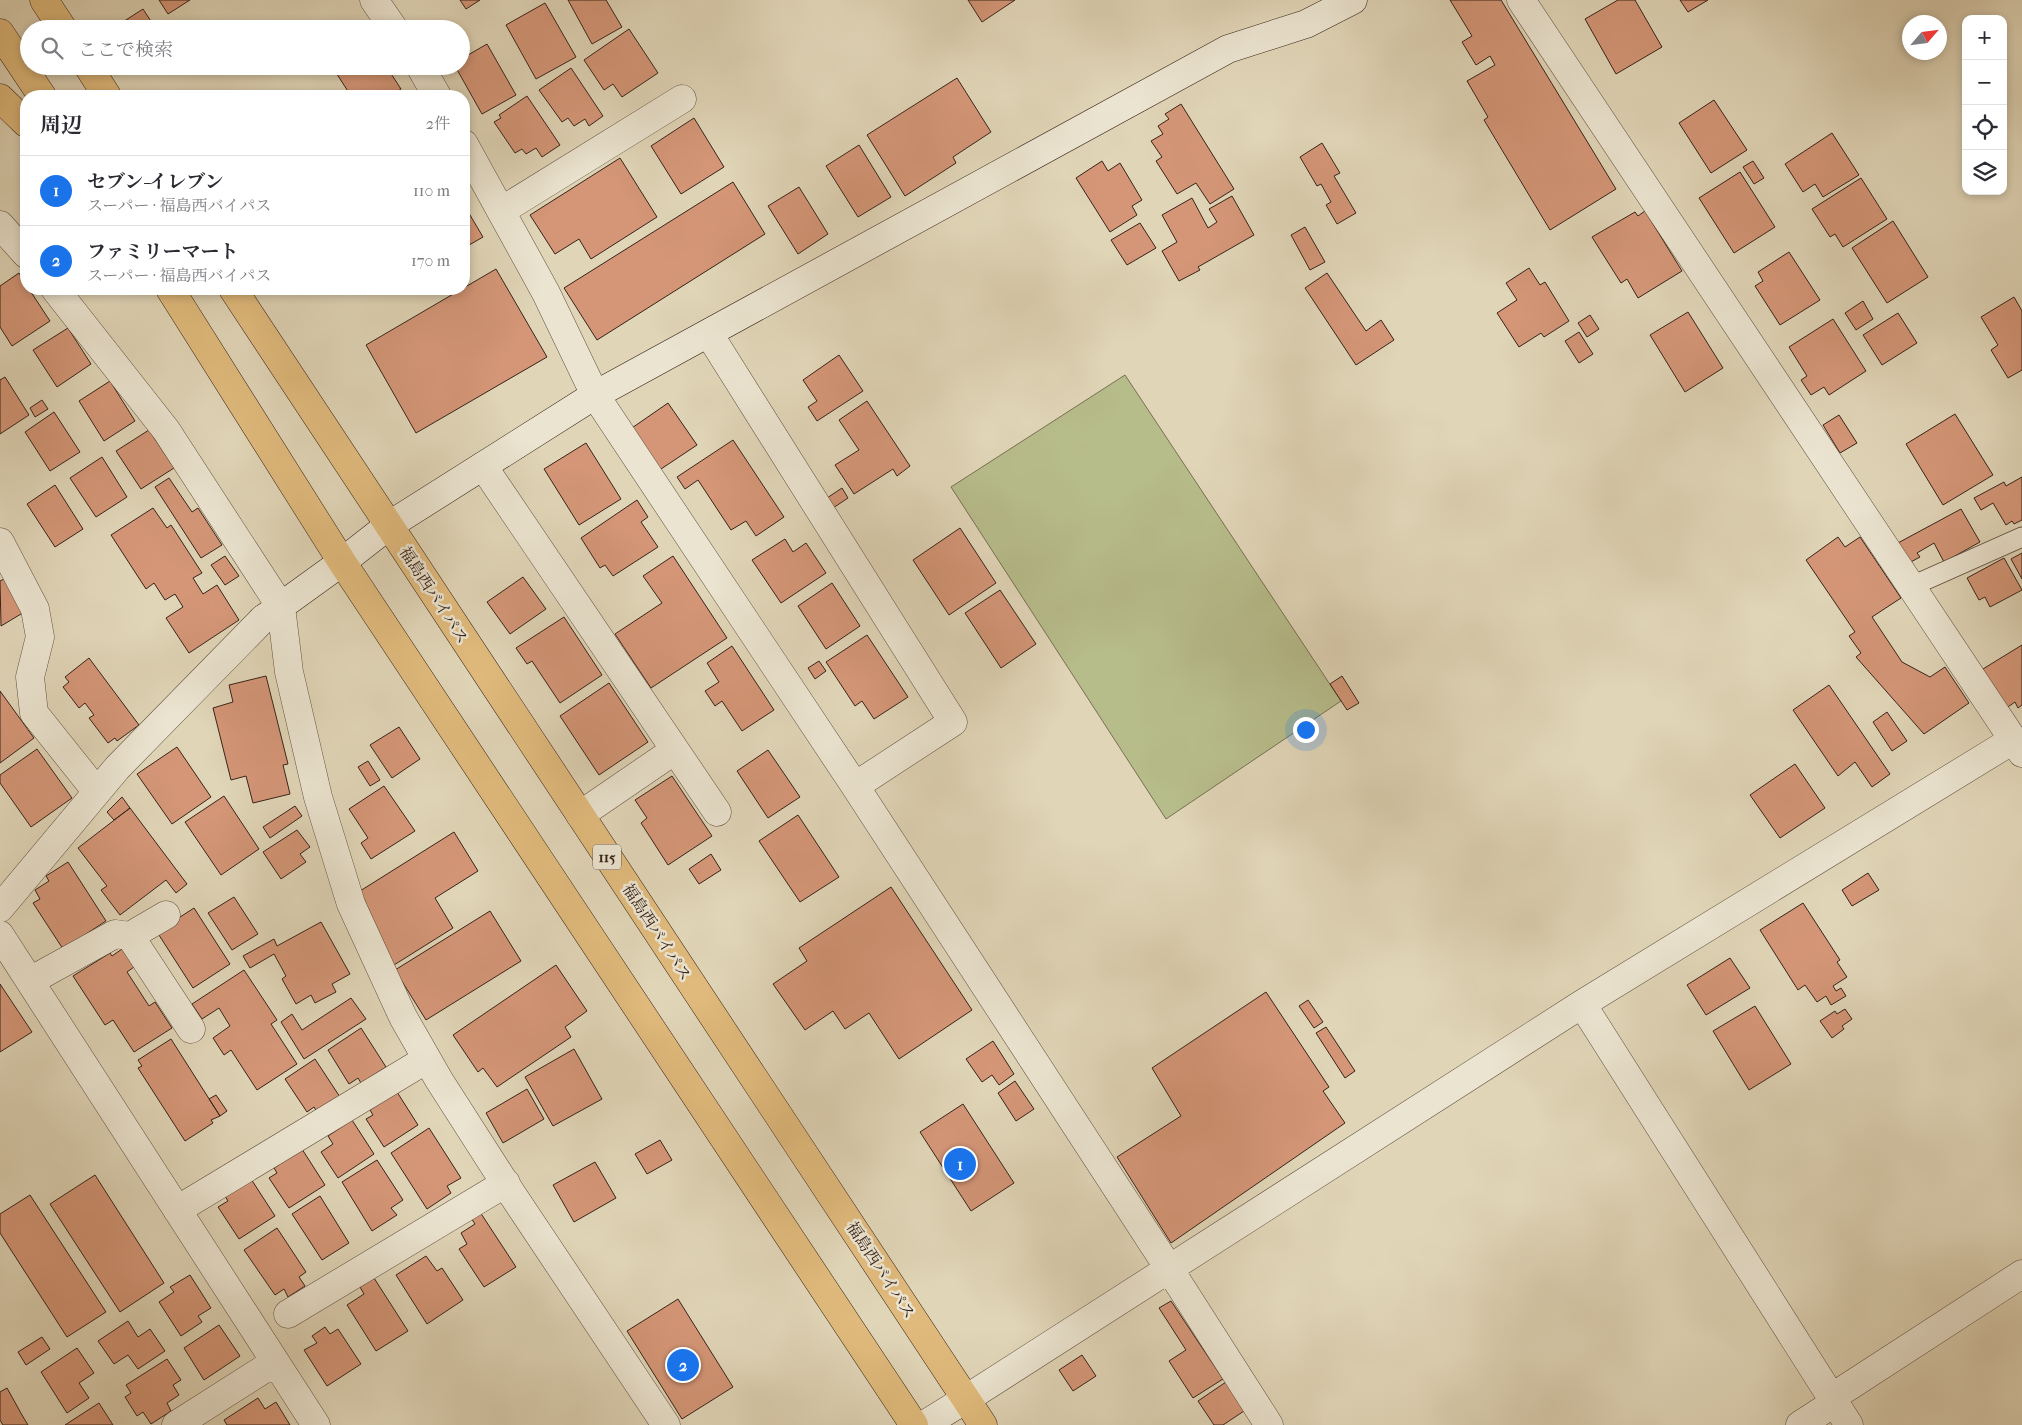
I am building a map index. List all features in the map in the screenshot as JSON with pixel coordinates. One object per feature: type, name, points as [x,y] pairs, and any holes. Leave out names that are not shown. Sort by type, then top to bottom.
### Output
[{"type":"highway","points":[[44,0],[57,20]]},
{"type":"highway","points":[[0,33],[20,63]]},
{"type":"highway","points":[[28,75],[38,90]]},
{"type":"highway","points":[[94,75],[103,90]]},
{"type":"highway","points":[[0,98],[20,117]]},
{"type":"highway","points":[[174,295],[342,562],[914,1425]]},
{"type":"highway","name":"福島西バイパス","points":[[237,295],[983,1425]]},
{"type":"street","points":[[374,0],[388,20]]},
{"type":"street","points":[[0,908],[117,768],[272,613],[388,526],[595,396],[1228,49],[1306,24],[1353,0]]},
{"type":"street","points":[[924,1425],[1170,1270],[1582,1004],[2018,747],[1521,0]]},
{"type":"street","points":[[425,75],[434,90]]},
{"type":"street","points":[[501,211],[682,99]]},
{"type":"street","points":[[470,155],[546,293],[595,396],[855,786],[1269,1425]]},
{"type":"street","points":[[0,225],[20,247]]},
{"type":"street","points":[[60,295],[166,430],[272,613],[289,672],[314,778],[351,904],[403,1017],[427,1059],[506,1183],[666,1425]]},
{"type":"street","points":[[709,334],[953,722],[855,786]]},
{"type":"street","points":[[483,466],[717,812]]},
{"type":"street","points":[[0,542],[35,609],[40,637],[30,678],[34,713],[97,792]]},
{"type":"street","points":[[580,815],[675,750]]},
{"type":"street","points":[[30,981],[115,934],[130,936],[166,915]]},
{"type":"street","points":[[0,935],[316,1425]]},
{"type":"street","points":[[130,936],[191,1029]]},
{"type":"street","points":[[1582,1004],[1838,1409]]},
{"type":"street","points":[[177,1210],[427,1059]]},
{"type":"street","points":[[288,1314],[506,1183]]},
{"type":"street","points":[[1800,1425],[1838,1409],[2022,1274]]},
{"type":"street","points":[[176,1425],[275,1362]]},
{"type":"lane","points":[[1912,586],[2022,537]]},
{"type":"green space","points":[[1125,375],[1341,701],[1166,819],[951,487]]},
{"type":"building","points":[[159,0],[190,0],[168,14]]},
{"type":"building","points":[[460,0],[480,0],[466,9]]},
{"type":"building","points":[[568,0],[606,0],[622,27],[592,44]]},
{"type":"building","points":[[968,0],[1015,0],[982,22]]},
{"type":"building","points":[[1450,0],[1501,0],[1616,189],[1550,230],[1484,120],[1488,117],[1467,81],[1495,65],[1490,56],[1476,65],[1462,42],[1472,36]]},
{"type":"building","points":[[1618,0],[1635,0],[1662,47],[1616,74],[1585,19]]},
{"type":"building","points":[[1680,0],[1708,0],[1688,12]]},
{"type":"building","points":[[545,3],[576,57],[536,79],[506,25]]},
{"type":"building","points":[[143,9],[150,20],[126,20]]},
{"type":"building","points":[[629,29],[658,73],[622,97],[613,84],[604,90],[584,60]]},
{"type":"building","points":[[487,44],[516,95],[482,114],[460,75],[470,75],[470,54]]},
{"type":"building","points":[[571,68],[603,116],[589,126],[585,119],[574,126],[568,118],[562,122],[539,90]]},
{"type":"building","points":[[338,75],[392,75],[401,89],[399,90],[347,90]]},
{"type":"building","points":[[957,78],[991,132],[953,157],[956,163],[905,196],[867,135]]},
{"type":"building","points":[[527,96],[560,145],[542,157],[536,148],[526,154],[522,149],[515,153],[494,122],[501,118],[499,115]]},
{"type":"building","points":[[1714,100],[1747,150],[1711,173],[1679,123]]},
{"type":"building","points":[[1181,104],[1234,189],[1210,204],[1196,183],[1177,194],[1156,161],[1162,157],[1151,141],[1163,134],[1158,126],[1169,119],[1165,114]]},
{"type":"building","points":[[694,118],[724,167],[681,194],[651,146]]},
{"type":"building","points":[[1832,133],[1859,175],[1823,197],[1815,184],[1803,192],[1785,164]]},
{"type":"building","points":[[1322,143],[1340,173],[1334,176],[1356,213],[1337,224],[1326,205],[1331,202],[1321,184],[1317,186],[1300,157]]},
{"type":"building","points":[[859,145],[891,197],[858,217],[826,166]]},
{"type":"building","points":[[620,158],[657,217],[591,259],[579,239],[555,254],[530,215]]},
{"type":"building","points":[[1102,161],[1108,171],[1120,163],[1142,200],[1132,206],[1137,215],[1110,232],[1076,178]]},
{"type":"building","points":[[1753,161],[1764,178],[1754,184],[1743,167]]},
{"type":"building","points":[[1740,172],[1775,227],[1734,253],[1699,198]]},
{"type":"building","points":[[1861,178],[1887,219],[1843,247],[1835,234],[1830,237],[1812,209]]},
{"type":"building","points":[[733,182],[765,234],[597,340],[564,288]]},
{"type":"building","points":[[799,187],[828,234],[798,254],[768,206]]},
{"type":"building","points":[[1232,196],[1254,235],[1198,267],[1200,270],[1179,281],[1162,251],[1177,242],[1162,215],[1192,198],[1208,228],[1217,222],[1209,209]]},
{"type":"building","points":[[1645,211],[1682,271],[1638,298],[1627,279],[1621,283],[1592,237],[1635,212],[1638,216]]},
{"type":"building","points":[[470,215],[483,237],[470,245]]},
{"type":"building","points":[[1893,221],[1928,277],[1887,303],[1852,248]]},
{"type":"building","points":[[1140,223],[1156,248],[1127,265],[1111,240]]},
{"type":"building","points":[[1305,227],[1325,262],[1310,270],[1291,235]]},
{"type":"building","points":[[1789,252],[1820,300],[1780,325],[1755,286],[1763,281],[1758,272]]},
{"type":"building","points":[[1529,268],[1540,285],[1545,282],[1569,321],[1544,337],[1541,333],[1519,347],[1497,313],[1517,300],[1506,283]]},
{"type":"building","points":[[496,269],[547,357],[416,433],[366,345],[452,295],[470,295],[470,284]]},
{"type":"building","points":[[19,273],[20,295],[33,295],[50,321],[12,346],[0,327],[0,286]]},
{"type":"building","points":[[1327,273],[1366,331],[1381,320],[1394,340],[1356,365],[1305,288]]},
{"type":"building","points":[[2014,297],[2022,311],[2022,370],[2008,378],[1991,350],[1998,345],[1981,317]]},
{"type":"building","points":[[1863,301],[1873,319],[1856,330],[1845,313]]},
{"type":"building","points":[[1688,312],[1723,368],[1685,392],[1650,335]]},
{"type":"building","points":[[1898,313],[1917,343],[1882,365],[1863,335]]},
{"type":"building","points":[[1590,315],[1599,329],[1587,337],[1578,323]]},
{"type":"building","points":[[1833,319],[1866,371],[1829,395],[1824,387],[1811,395],[1801,380],[1807,376],[1789,347]]},
{"type":"building","points":[[68,328],[91,364],[57,387],[33,350]]},
{"type":"building","points":[[1579,332],[1593,354],[1579,363],[1565,341]]},
{"type":"building","points":[[839,355],[863,391],[817,421],[808,407],[817,401],[803,380]]},
{"type":"building","points":[[5,377],[29,415],[0,434],[0,380]]},
{"type":"building","points":[[110,381],[135,421],[104,441],[79,401]]},
{"type":"building","points":[[42,400],[48,409],[35,417],[30,408]]},
{"type":"building","points":[[867,401],[910,466],[897,476],[893,469],[854,494],[835,465],[859,450],[839,420]]},
{"type":"building","points":[[668,403],[697,445],[658,471],[629,430]]},
{"type":"building","points":[[54,412],[80,452],[50,471],[25,432]]},
{"type":"building","points":[[1955,414],[1993,475],[1943,505],[1906,444]]},
{"type":"building","points":[[1839,415],[1857,443],[1840,453],[1823,425]]},
{"type":"building","points":[[149,430],[174,468],[141,489],[116,451]]},
{"type":"building","points":[[733,440],[784,517],[756,536],[746,521],[731,530],[698,480],[685,489],[677,477]]},
{"type":"building","points":[[586,443],[621,499],[579,525],[544,469]]},
{"type":"building","points":[[102,457],[127,497],[96,517],[70,478]]},
{"type":"building","points":[[2022,477],[2022,520],[2014,524],[2012,521],[2006,525],[1993,503],[1981,510],[1974,498],[2004,482],[2006,486]]},
{"type":"building","points":[[169,478],[192,512],[198,508],[222,545],[201,558],[155,487]]},
{"type":"building","points":[[55,485],[83,529],[55,547],[27,504]]},
{"type":"building","points":[[842,488],[848,498],[833,508],[827,498]]},
{"type":"building","points":[[637,500],[648,517],[641,522],[658,547],[613,576],[605,565],[600,568],[581,538]]},
{"type":"building","points":[[153,508],[167,528],[171,525],[202,573],[193,578],[203,594],[217,585],[239,620],[189,653],[166,618],[183,607],[175,594],[165,600],[154,583],[146,589],[111,535]]},
{"type":"building","points":[[1961,509],[1980,542],[1944,562],[1934,543],[1917,553],[1920,557],[1907,564],[1896,544]]},
{"type":"building","points":[[960,528],[996,583],[949,615],[913,560]]},
{"type":"building","points":[[1838,537],[1845,547],[1860,537],[1901,598],[1872,617],[1902,662],[1930,677],[1945,667],[1969,703],[1924,734],[1856,657],[1861,653],[1849,636],[1855,632],[1806,560]]},
{"type":"building","points":[[785,539],[793,552],[806,543],[826,573],[781,603],[752,560]]},
{"type":"building","points":[[2022,553],[2022,579],[2011,559]]},
{"type":"building","points":[[225,556],[239,576],[225,585],[211,565]]},
{"type":"building","points":[[673,556],[727,638],[651,688],[615,634],[662,603],[643,576]]},
{"type":"building","points":[[2004,558],[2022,590],[1990,607],[1985,597],[1979,600],[1967,578]]},
{"type":"building","points":[[523,577],[546,609],[510,634],[487,602]]},
{"type":"building","points":[[6,578],[26,611],[1,626],[0,581]]},
{"type":"building","points":[[832,583],[860,626],[826,649],[798,606]]},
{"type":"building","points":[[1000,590],[1036,644],[1001,668],[965,613]]},
{"type":"building","points":[[564,617],[602,675],[560,703],[532,661],[527,664],[516,648]]},
{"type":"building","points":[[867,635],[908,697],[874,719],[862,701],[855,706],[826,662]]},
{"type":"building","points":[[2022,645],[2022,705],[2018,708],[2015,702],[2002,711],[1978,672]]},
{"type":"building","points":[[732,646],[774,710],[742,731],[722,701],[715,706],[705,691],[719,682],[707,663]]},
{"type":"building","points":[[89,658],[139,725],[117,741],[115,738],[108,743],[89,718],[94,715],[85,703],[79,708],[63,687],[69,682],[65,677]]},
{"type":"building","points":[[819,661],[826,671],[815,679],[808,668]]},
{"type":"building","points":[[266,676],[288,764],[283,765],[290,794],[253,803],[246,776],[231,780],[213,708],[233,702],[229,685]]},
{"type":"building","points":[[1342,676],[1359,703],[1347,710],[1330,684]]},
{"type":"building","points":[[609,683],[648,742],[599,775],[560,716]]},
{"type":"building","points":[[1829,685],[1890,774],[1872,787],[1855,762],[1838,776],[1793,710]]},
{"type":"building","points":[[0,691],[34,738],[0,763]]},
{"type":"building","points":[[1887,712],[1907,741],[1892,751],[1873,722]]},
{"type":"building","points":[[399,727],[420,759],[392,778],[370,745]]},
{"type":"building","points":[[177,747],[211,797],[172,824],[137,774]]},
{"type":"building","points":[[37,749],[72,798],[31,827],[0,783],[0,775]]},
{"type":"building","points":[[768,750],[800,797],[768,818],[737,771]]},
{"type":"building","points":[[368,761],[380,780],[370,786],[358,767]]},
{"type":"building","points":[[1795,764],[1825,808],[1780,838],[1750,795]]},
{"type":"building","points":[[672,776],[712,836],[668,865],[641,823],[647,818],[635,800]]},
{"type":"building","points":[[384,786],[415,831],[371,859],[361,843],[368,838],[349,809]]},
{"type":"building","points":[[224,796],[259,849],[221,875],[185,822]]},
{"type":"building","points":[[122,797],[130,808],[114,820],[107,812]]},
{"type":"building","points":[[295,806],[302,816],[270,838],[263,827]]},
{"type":"building","points":[[130,808],[187,884],[176,893],[166,880],[120,915],[101,890],[107,886],[78,848]]},
{"type":"building","points":[[798,815],[839,877],[800,902],[759,841]]},
{"type":"building","points":[[297,830],[310,847],[300,854],[306,862],[281,879],[263,852]]},
{"type":"building","points":[[454,832],[478,871],[435,898],[453,928],[394,965],[360,891]]},
{"type":"building","points":[[711,854],[721,870],[699,884],[689,869]]},
{"type":"building","points":[[68,862],[106,921],[63,949],[33,903],[40,899],[35,890],[49,881],[46,876]]},
{"type":"building","points":[[1868,873],[1879,890],[1852,906],[1842,890]]},
{"type":"building","points":[[891,887],[972,1010],[899,1059],[869,1013],[845,1029],[833,1011],[805,1030],[773,984],[807,961],[799,948]]},
{"type":"building","points":[[234,897],[258,934],[232,950],[208,913]]},
{"type":"building","points":[[1803,903],[1840,960],[1837,962],[1847,977],[1833,986],[1836,991],[1841,988],[1846,996],[1831,1005],[1826,996],[1817,1002],[1805,985],[1798,990],[1760,930]]},
{"type":"building","points":[[194,908],[230,964],[193,988],[157,932]]},
{"type":"building","points":[[490,911],[521,961],[426,1020],[395,970]]},
{"type":"building","points":[[321,922],[350,974],[332,984],[336,992],[315,1003],[311,995],[296,1004],[282,979],[286,976],[274,954],[250,968],[243,956],[274,939],[277,946]]},
{"type":"building","points":[[122,949],[134,967],[127,972],[149,1006],[155,1002],[172,1028],[134,1052],[113,1020],[105,1025],[73,976],[110,953],[112,956]]},
{"type":"building","points":[[1730,958],[1750,988],[1706,1015],[1687,985]]},
{"type":"building","points":[[556,965],[587,1011],[565,1027],[571,1037],[497,1087],[483,1068],[478,1072],[453,1035]]},
{"type":"building","points":[[244,970],[277,1020],[271,1024],[297,1064],[257,1090],[231,1050],[224,1055],[213,1038],[230,1026],[219,1008],[202,1019],[192,1004]]},
{"type":"building","points":[[0,984],[32,1032],[0,1052]]},
{"type":"building","points":[[1266,992],[1329,1087],[1323,1091],[1345,1123],[1171,1243],[1117,1157],[1181,1116],[1152,1068]]},
{"type":"building","points":[[351,998],[366,1019],[304,1059],[281,1022],[292,1014],[302,1030]]},
{"type":"building","points":[[1308,1000],[1323,1022],[1314,1028],[1299,1006]]},
{"type":"building","points":[[1755,1006],[1791,1064],[1749,1090],[1713,1031]]},
{"type":"building","points":[[1845,1009],[1852,1019],[1842,1026],[1844,1029],[1832,1038],[1820,1021],[1835,1011],[1837,1014]]},
{"type":"building","points":[[1326,1027],[1355,1071],[1345,1078],[1316,1033]]},
{"type":"building","points":[[361,1028],[386,1067],[361,1083],[358,1078],[349,1084],[328,1050]]},
{"type":"building","points":[[171,1039],[220,1116],[211,1120],[213,1123],[185,1141],[138,1068],[142,1066],[138,1060]]},
{"type":"building","points":[[993,1041],[1014,1074],[999,1085],[992,1075],[982,1082],[966,1059]]},
{"type":"building","points":[[574,1049],[602,1099],[553,1126],[525,1077]]},
{"type":"building","points":[[315,1059],[340,1097],[317,1112],[314,1107],[307,1112],[285,1079]]},
{"type":"building","points":[[1015,1081],[1034,1109],[1016,1121],[998,1093]]},
{"type":"building","points":[[527,1089],[544,1119],[503,1143],[486,1113]]},
{"type":"building","points":[[397,1092],[418,1125],[384,1147],[366,1119],[373,1115],[370,1110]]},
{"type":"building","points":[[216,1095],[227,1111],[220,1116],[209,1099]]},
{"type":"building","points":[[963,1104],[1014,1183],[971,1211],[920,1132]]},
{"type":"building","points":[[352,1120],[374,1154],[338,1178],[321,1152],[333,1144],[328,1136]]},
{"type":"building","points":[[429,1128],[461,1178],[447,1186],[451,1193],[427,1209],[391,1153]]},
{"type":"building","points":[[660,1140],[672,1160],[647,1174],[635,1154]]},
{"type":"building","points":[[300,1146],[325,1185],[289,1208],[269,1178],[277,1173],[274,1168],[280,1164],[278,1161]]},
{"type":"building","points":[[377,1160],[403,1200],[391,1208],[397,1215],[372,1231],[342,1182]]},
{"type":"building","points":[[595,1162],[616,1198],[574,1222],[553,1185]]},
{"type":"building","points":[[95,1175],[164,1283],[120,1312],[50,1204]]},
{"type":"building","points":[[251,1179],[275,1216],[239,1239],[218,1207],[228,1201],[225,1196]]},
{"type":"building","points":[[30,1195],[106,1312],[67,1337],[0,1233],[0,1214]]},
{"type":"building","points":[[320,1196],[349,1243],[322,1260],[292,1214]]},
{"type":"building","points":[[480,1212],[516,1267],[484,1287],[459,1249],[467,1244],[461,1233],[475,1224],[471,1218]]},
{"type":"building","points":[[277,1228],[306,1272],[299,1277],[305,1286],[288,1297],[284,1289],[275,1295],[244,1250]]},
{"type":"building","points":[[426,1256],[437,1271],[442,1268],[463,1300],[427,1324],[396,1275]]},
{"type":"building","points":[[190,1275],[211,1308],[198,1316],[202,1322],[181,1336],[159,1302],[174,1292],[170,1287]]},
{"type":"building","points":[[374,1278],[408,1331],[376,1351],[347,1305],[364,1294],[360,1287]]},
{"type":"building","points":[[678,1299],[733,1387],[682,1419],[627,1331]]},
{"type":"building","points":[[1171,1301],[1223,1379],[1193,1398],[1169,1361],[1186,1350],[1159,1308]]},
{"type":"building","points":[[128,1321],[138,1337],[150,1329],[165,1351],[138,1369],[128,1355],[114,1364],[98,1341]]},
{"type":"building","points":[[219,1325],[240,1356],[204,1380],[184,1348]]},
{"type":"building","points":[[325,1327],[330,1334],[338,1329],[361,1364],[327,1386],[304,1350],[317,1343],[312,1336]]},
{"type":"building","points":[[42,1337],[50,1349],[26,1365],[18,1352]]},
{"type":"building","points":[[77,1348],[94,1373],[79,1383],[89,1398],[67,1413],[41,1372]]},
{"type":"building","points":[[1082,1355],[1096,1376],[1073,1391],[1059,1370]]},
{"type":"building","points":[[167,1359],[181,1380],[173,1385],[179,1395],[167,1403],[171,1411],[151,1424],[143,1412],[137,1416],[125,1397],[131,1393],[126,1385]]},
{"type":"building","points":[[1226,1382],[1244,1411],[1223,1425],[1214,1425],[1198,1401]]},
{"type":"building","points":[[7,1388],[28,1425],[3,1425],[0,1420],[0,1392]]},
{"type":"building","points":[[258,1398],[265,1409],[276,1402],[290,1425],[227,1425],[224,1420]]},
{"type":"building","points":[[99,1403],[113,1425],[65,1425]]},
{"type":"place","name":"セブン-イレブン","points":[[960,1164]]},
{"type":"place","name":"ファミリーマート","points":[[683,1365]]}]
